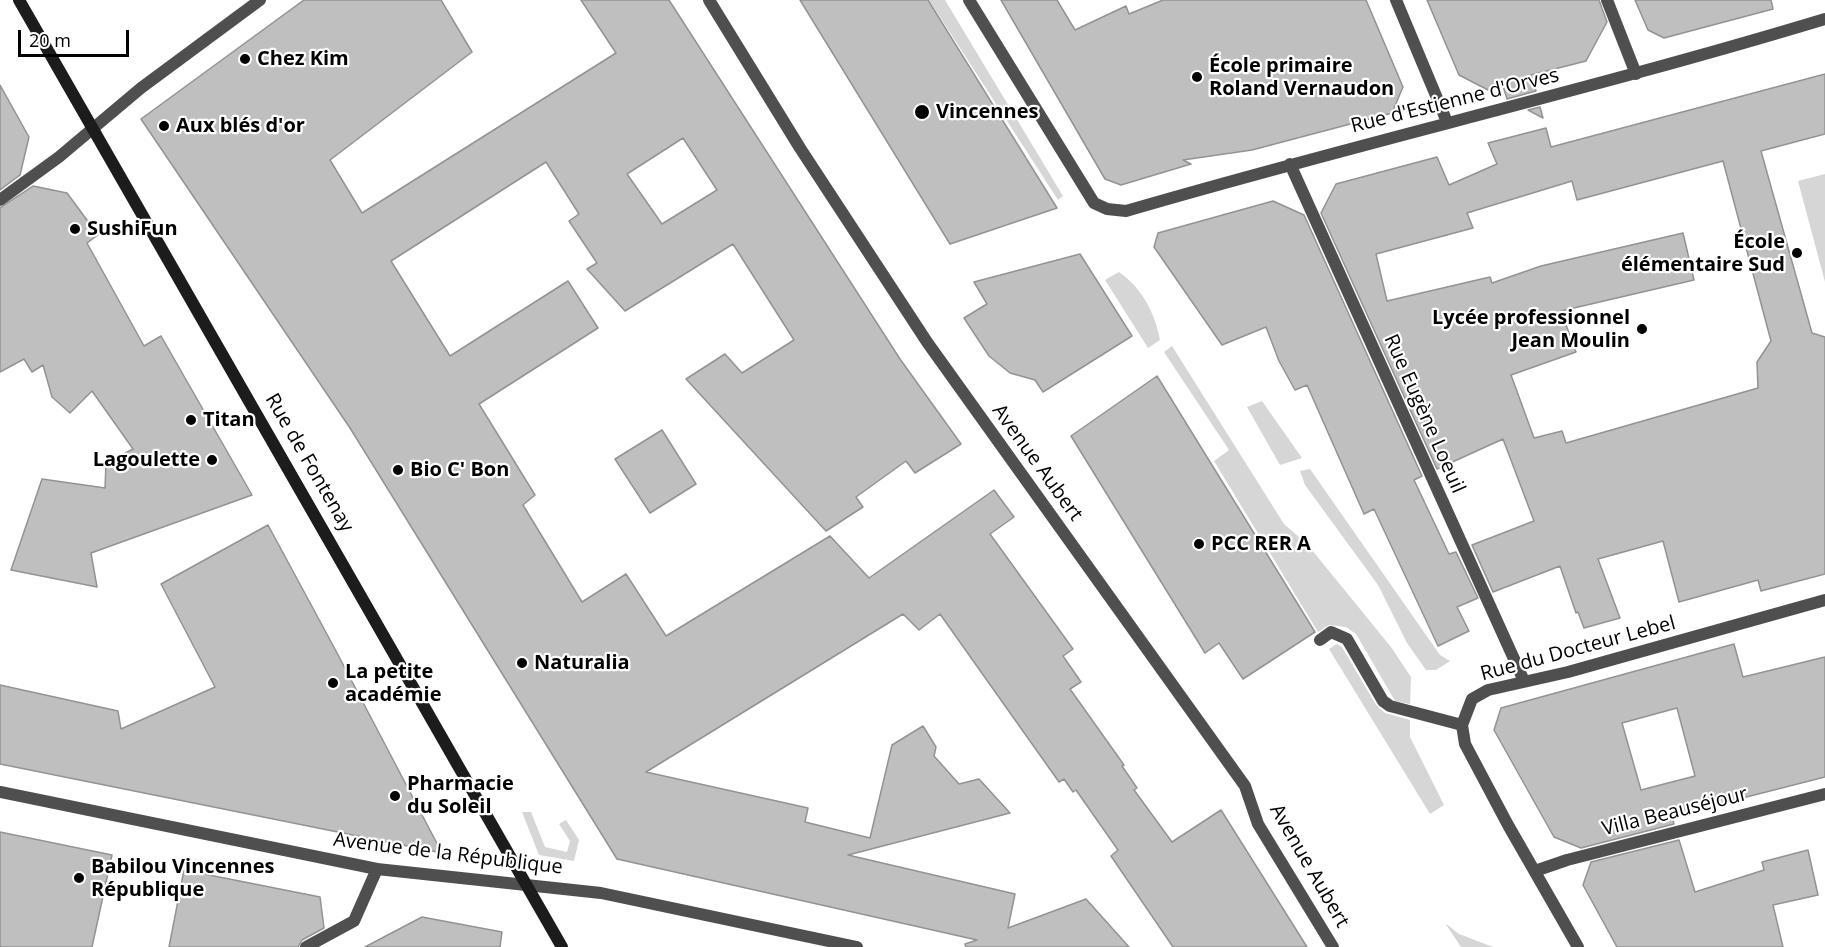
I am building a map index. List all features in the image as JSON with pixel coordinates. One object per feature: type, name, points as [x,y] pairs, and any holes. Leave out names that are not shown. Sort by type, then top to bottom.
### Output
[{"type":"main road","name":"Rue de Fontenay","points":[[19,0],[528,884],[562,947]]},
{"type":"street","points":[[0,200],[59,157],[141,88],[260,0]]},
{"type":"street","name":"Avenue Aubert","points":[[709,0],[806,157],[927,342],[1245,786],[1258,824],[1333,947]]},
{"type":"street","name":"Rue d'Estienne d'Orves","points":[[969,0],[1094,203],[1107,209],[1126,211],[1290,164],[1636,74],[1825,19]]},
{"type":"street","points":[[1396,0],[1447,122]]},
{"type":"street","points":[[1606,0],[1636,74]]},
{"type":"street","name":"Rue Eugène Loeuil","points":[[1290,164],[1524,681]]},
{"type":"street","name":"Rue du Docteur Lebel","points":[[1462,725],[1472,699],[1488,690],[1568,672],[1825,600]]},
{"type":"street","points":[[1320,640],[1332,632],[1347,639],[1383,701],[1390,706],[1462,725],[1465,744],[1578,947]]},
{"type":"street","name":"Avenue de la République","points":[[0,792],[377,869],[600,893],[857,947]]},
{"type":"street","name":"Villa Beauséjour","points":[[1535,872],[1567,860],[1825,794]]},
{"type":"street","points":[[306,947],[354,921],[377,869]]},
{"type":"shaded area","points":[[929,0],[945,0],[1063,196],[1058,200]]},
{"type":"shaded area","points":[[1825,174],[1825,282],[1798,181]]},
{"type":"shaded area","points":[[1119,272],[1141,293],[1155,320],[1160,340],[1148,348],[1105,280]]},
{"type":"shaded area","points":[[1172,346],[1284,524],[1307,544],[1391,647],[1411,677],[1410,704],[1395,701],[1356,634],[1346,627],[1329,625],[1318,632],[1214,461],[1229,450],[1164,352]]},
{"type":"shaded area","points":[[1262,401],[1302,458],[1280,465],[1247,407]]},
{"type":"shaded area","points":[[1310,469],[1440,655],[1450,661],[1436,670],[1426,670],[1407,643],[1378,585],[1305,485],[1300,471]]},
{"type":"shaded area","points":[[1337,644],[1342,647],[1376,705],[1385,713],[1410,720],[1410,737],[1444,805],[1430,814],[1329,649]]},
{"type":"shaded area","points":[[522,812],[531,812],[545,847],[567,852],[570,841],[559,824],[566,820],[579,840],[574,861],[539,855]]},
{"type":"shaded area","points":[[1445,923],[1459,934],[1493,947],[1461,947]]},
{"type":"building","points":[[304,0],[441,0],[472,52],[330,160],[362,213],[616,53],[581,0],[669,0],[900,359],[961,444],[915,473],[906,461],[856,497],[863,507],[826,531],[686,379],[725,354],[742,373],[794,340],[733,244],[625,311],[587,269],[597,263],[569,221],[579,214],[546,162],[391,261],[450,356],[568,281],[598,328],[479,404],[535,495],[523,505],[582,602],[626,574],[666,636],[830,536],[869,578],[994,490],[1014,517],[990,534],[1073,649],[1063,656],[1081,682],[1070,689],[1124,765],[1122,766],[1137,788],[1134,790],[1172,842],[1221,810],[1307,947],[1173,947],[1111,856],[1118,850],[1076,790],[1073,792],[1064,779],[1059,782],[940,614],[919,630],[903,614],[646,772],[808,808],[805,822],[870,838],[892,745],[923,726],[936,747],[934,756],[959,784],[979,779],[1010,813],[848,855],[1015,894],[1008,928],[1086,899],[1129,947],[966,947],[965,944],[977,940],[617,859],[350,428],[141,119]],"holes":[[[683,138],[717,190],[662,224],[627,174]]]},
{"type":"building","name":"Vincennes","points":[[800,0],[928,0],[1057,208],[950,244]]},
{"type":"building","name":"École primaire Roland Vernaudon","points":[[1001,0],[1057,0],[1075,30],[1126,6],[1129,14],[1163,0],[1366,0],[1403,87],[1392,113],[1252,150],[1183,160],[1191,164],[1121,185],[1105,179]]},
{"type":"building","points":[[1427,0],[1599,0],[1607,22],[1586,61],[1531,75],[1536,91],[1507,99],[1503,86],[1488,90],[1459,75]]},
{"type":"building","points":[[1635,0],[1771,0],[1773,9],[1664,38],[1648,30]]},
{"type":"building","points":[[1825,74],[1825,134],[1761,151],[1812,333],[1825,337],[1825,574],[1761,591],[1758,580],[1679,602],[1663,541],[1598,559],[1620,618],[1584,628],[1578,612],[1576,613],[1560,566],[1493,592],[1472,545],[1534,521],[1503,439],[1437,469],[1321,213],[1336,184],[1437,157],[1449,185],[1497,164],[1488,143],[1546,128],[1551,147]],"holes":[[[1723,161],[1771,341],[1757,362],[1758,388],[1566,443],[1562,431],[1534,438],[1511,375],[1576,352],[1561,311],[1694,280],[1683,233],[1541,266],[1492,283],[1490,277],[1387,301],[1376,254],[1473,228],[1467,213],[1572,181],[1577,200]]]},
{"type":"building","points":[[0,85],[29,137],[20,175],[0,190]]},
{"type":"building","points":[[1540,107],[1543,118],[1528,110]]},
{"type":"building","points":[[33,186],[67,193],[98,235],[87,243],[144,346],[161,336],[252,495],[91,553],[97,587],[11,570],[42,479],[105,488],[106,463],[133,449],[92,391],[70,413],[52,397],[43,365],[32,372],[24,359],[0,372],[0,208]]},
{"type":"building","points":[[1273,201],[1304,215],[1422,476],[1414,480],[1449,554],[1456,552],[1478,598],[1457,607],[1469,631],[1438,646],[1374,509],[1364,514],[1307,385],[1295,390],[1279,361],[1266,327],[1222,345],[1154,247],[1158,233]]},
{"type":"building","points":[[1080,254],[1132,336],[1043,392],[1035,380],[1010,373],[989,356],[964,318],[987,304],[974,282]]},
{"type":"building","name":"PCC RER A","points":[[1157,376],[1315,632],[1243,679],[1219,643],[1205,653],[1071,436]]},
{"type":"building","points":[[662,430],[696,484],[650,513],[615,459]]},
{"type":"building","points":[[268,525],[442,853],[0,764],[0,685],[118,711],[121,729],[215,687],[161,584]]},
{"type":"building","points":[[1734,644],[1743,677],[1825,657],[1825,777],[1672,816],[1674,824],[1581,848],[1554,837],[1494,730],[1501,708]],"holes":[[[1677,708],[1695,776],[1641,790],[1622,723]]]},
{"type":"building","points":[[0,832],[112,855],[92,947],[0,947]]},
{"type":"building","points":[[1679,840],[1695,892],[1764,870],[1762,862],[1808,850],[1818,895],[1773,905],[1783,947],[1617,947],[1583,885],[1591,862]]},
{"type":"building","points":[[184,870],[320,897],[324,928],[302,940],[298,947],[169,947]]},
{"type":"building","points":[[422,917],[502,932],[500,947],[365,947]]},
{"type":"place","name":"Chez Kim","points":[[245,59]]},
{"type":"place","name":"École primaire Roland Vernaudon","points":[[1197,77]]},
{"type":"place","name":"Vincennes","points":[[922,112]]},
{"type":"place","name":"Aux blés d'or","points":[[164,126]]},
{"type":"place","name":"SushiFun","points":[[75,229]]},
{"type":"place","name":"École élémentaire Sud","points":[[1797,253]]},
{"type":"place","name":"Lycée professionnel Jean Moulin","points":[[1642,329]]},
{"type":"place","name":"Titan","points":[[191,420]]},
{"type":"place","name":"Lagoulette","points":[[212,460]]},
{"type":"place","name":"Bio C' Bon","points":[[398,470]]},
{"type":"place","name":"PCC RER A","points":[[1199,544]]},
{"type":"place","name":"Naturalia","points":[[522,663]]},
{"type":"place","name":"La petite académie","points":[[333,683]]},
{"type":"place","name":"Pharmacie du Soleil","points":[[395,796]]},
{"type":"place","name":"Babilou Vincennes République","points":[[79,878]]}]
